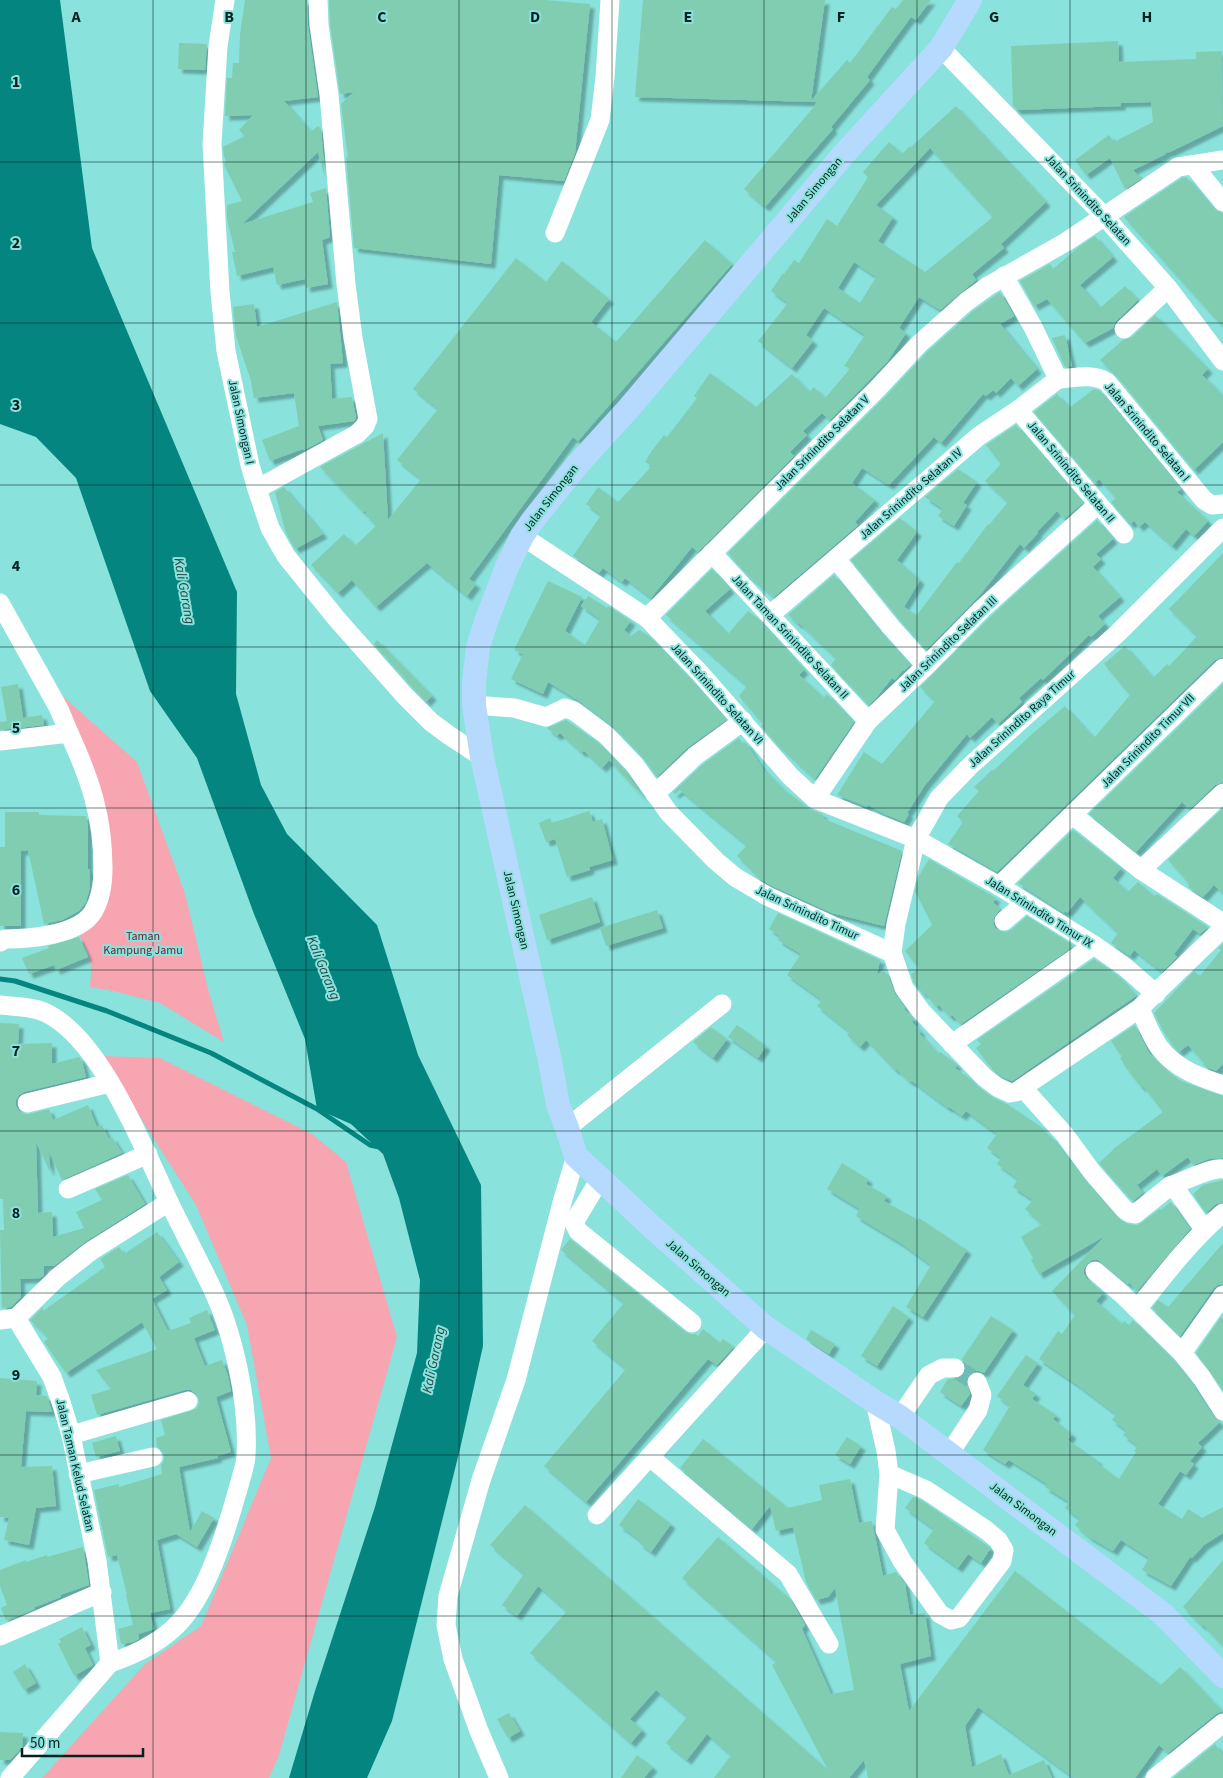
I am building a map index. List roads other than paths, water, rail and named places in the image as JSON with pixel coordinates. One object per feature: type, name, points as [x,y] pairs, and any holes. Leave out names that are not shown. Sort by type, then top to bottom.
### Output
[{"type":"main road","name":"Jalan Simongan","points":[[970,0],[941,48],[838,162],[629,408],[578,464],[533,520],[522,536],[507,566],[486,619],[478,647],[474,682],[474,705],[482,757],[550,1061],[558,1106],[568,1128],[576,1156],[652,1227],[766,1328],[900,1417],[1163,1614],[1223,1676]]},
{"type":"street","name":"Jalan Simongan I","points":[[225,0],[218,46],[212,144],[220,292],[226,351],[256,489],[270,528],[286,556],[336,618],[404,695],[431,722],[482,757]]},
{"type":"street","points":[[256,489],[357,434],[365,426],[368,419],[352,338],[329,95],[319,25],[318,0]]},
{"type":"street","points":[[555,233],[600,120],[610,0]]},
{"type":"street","name":"Jalan Srinindito Selatan","points":[[941,48],[1104,216],[1168,288],[1223,361]]},
{"type":"street","name":"Jalan Srinindito Selatan V","points":[[647,618],[877,389],[919,344],[966,302],[1004,276],[1066,242],[1178,167],[1223,160]]},
{"type":"street","points":[[1192,165],[1223,202]]},
{"type":"street","points":[[1004,276],[1033,327],[1058,379]]},
{"type":"street","points":[[1124,329],[1168,288]]},
{"type":"street","name":"Jalan Srinindito Selatan I","points":[[1058,379],[1093,377],[1101,378],[1107,382],[1204,500],[1212,506],[1223,504]]},
{"type":"street","name":"Jalan Srinindito Selatan IV","points":[[770,616],[979,436],[1018,410],[1058,379]]},
{"type":"street","name":"Jalan Srinindito Selatan II","points":[[1018,410],[1124,534]]},
{"type":"street","name":"Jalan Srinindito Selatan III","points":[[815,798],[868,721],[982,609],[1098,504]]},
{"type":"street","name":"Jalan Srinindito Raya Timur","points":[[892,953],[896,924],[916,839],[939,798],[964,772],[1118,633],[1223,528]]},
{"type":"street","name":"Jalan Srinindito Selatan VI","points":[[522,536],[647,618],[700,672],[771,756],[815,798],[916,839]]},
{"type":"street","name":"Jalan Taman Srinindito Selatan II","points":[[712,553],[868,721]]},
{"type":"street","points":[[836,558],[891,628],[926,666]]},
{"type":"street","points":[[0,603],[55,702],[85,767],[98,811],[103,849],[103,881],[99,899],[93,913],[69,930],[51,935],[5,939],[0,942]]},
{"type":"street","name":"Jalan Srinindito Timur VII","points":[[999,886],[1223,668]]},
{"type":"street","name":"Jalan Srinindito Timur","points":[[474,705],[514,708],[546,717],[561,708],[568,708],[606,735],[634,764],[676,820],[716,861],[735,877],[767,896],[892,953]]},
{"type":"street","points":[[655,794],[695,756],[743,721]]},
{"type":"street","points":[[0,741],[69,733]]},
{"type":"street","points":[[1141,870],[1223,793]]},
{"type":"street","points":[[1073,815],[1141,870],[1223,923]]},
{"type":"street","name":"Jalan Srinindito Timur IX","points":[[916,839],[999,886],[1094,945],[1125,967],[1156,994]]},
{"type":"street","points":[[1004,921],[1025,903]]},
{"type":"street","points":[[892,953],[904,988],[921,1010],[984,1077],[997,1087],[1010,1093],[1023,1088],[1140,1008],[1223,928]]},
{"type":"street","points":[[952,1044],[1094,945]]},
{"type":"street","points":[[568,1128],[722,1004]]},
{"type":"street","points":[[0,1005],[35,1009],[53,1017],[81,1042],[110,1083],[148,1154],[169,1202],[210,1283],[227,1326],[238,1371],[244,1415],[246,1457],[227,1527],[206,1584],[190,1611],[156,1643],[133,1655],[110,1663],[10,1778]]},
{"type":"street","points":[[1140,1008],[1153,1039],[1167,1057],[1186,1071],[1219,1079]]},
{"type":"street","points":[[27,1103],[110,1083]]},
{"type":"street","points":[[1023,1088],[1065,1135],[1092,1172],[1130,1213],[1136,1214],[1170,1186],[1194,1178],[1213,1168],[1223,1169]]},
{"type":"street","points":[[68,1189],[148,1154]]},
{"type":"street","points":[[499,1778],[479,1731],[453,1659],[447,1636],[446,1610],[448,1596],[481,1480],[516,1380],[576,1156]]},
{"type":"street","points":[[600,1179],[576,1219],[578,1231],[692,1323]]},
{"type":"street","points":[[1170,1186],[1177,1191],[1204,1229]]},
{"type":"street","name":"Jalan Taman Kelud Selatan","points":[[110,1663],[97,1561],[71,1435],[62,1402],[52,1377],[8,1319],[84,1256],[169,1202]]},
{"type":"street","points":[[1137,1309],[1184,1250],[1204,1229],[1223,1214]]},
{"type":"street","points":[[1095,1271],[1182,1353],[1222,1405]]},
{"type":"street","points":[[1182,1353],[1223,1296]]},
{"type":"street","points":[[597,1515],[766,1328]]},
{"type":"street","points":[[900,1417],[929,1375],[943,1368],[956,1368]]},
{"type":"street","points":[[949,1454],[978,1410],[982,1395],[978,1382]]},
{"type":"street","points":[[71,1435],[188,1401]]},
{"type":"street","points":[[875,1402],[889,1474],[885,1530],[902,1561],[940,1614],[951,1620],[959,1618],[1002,1561],[1004,1550],[998,1540],[986,1530],[926,1490],[889,1474]]},
{"type":"street","points":[[78,1474],[153,1457]]},
{"type":"street","points":[[650,1457],[788,1574],[829,1644]]},
{"type":"street","points":[[0,1636],[102,1592]]},
{"type":"street","points":[[1155,1778],[1223,1723]]},
{"type":"water","name":"Kali Garang","points":[[0,0],[60,0],[92,248],[237,592],[236,694],[261,785],[287,834],[377,925],[418,1055],[481,1185],[483,1346],[460,1449],[392,1721],[367,1778],[289,1778],[315,1691],[375,1507],[417,1353],[420,1280],[399,1198],[383,1154],[351,1124],[317,1109],[305,1039],[254,914],[197,758],[150,691],[76,478],[36,437],[0,424]]},
{"type":"waterway","points":[[0,979],[15,981],[107,1011],[211,1053],[317,1109],[370,1145],[379,1147]]},
{"type":"tunnel","points":[[955,1368],[977,1382]]},
{"type":"park label","name":"Taman Kampung Jamu","points":[[143,943]]}]
